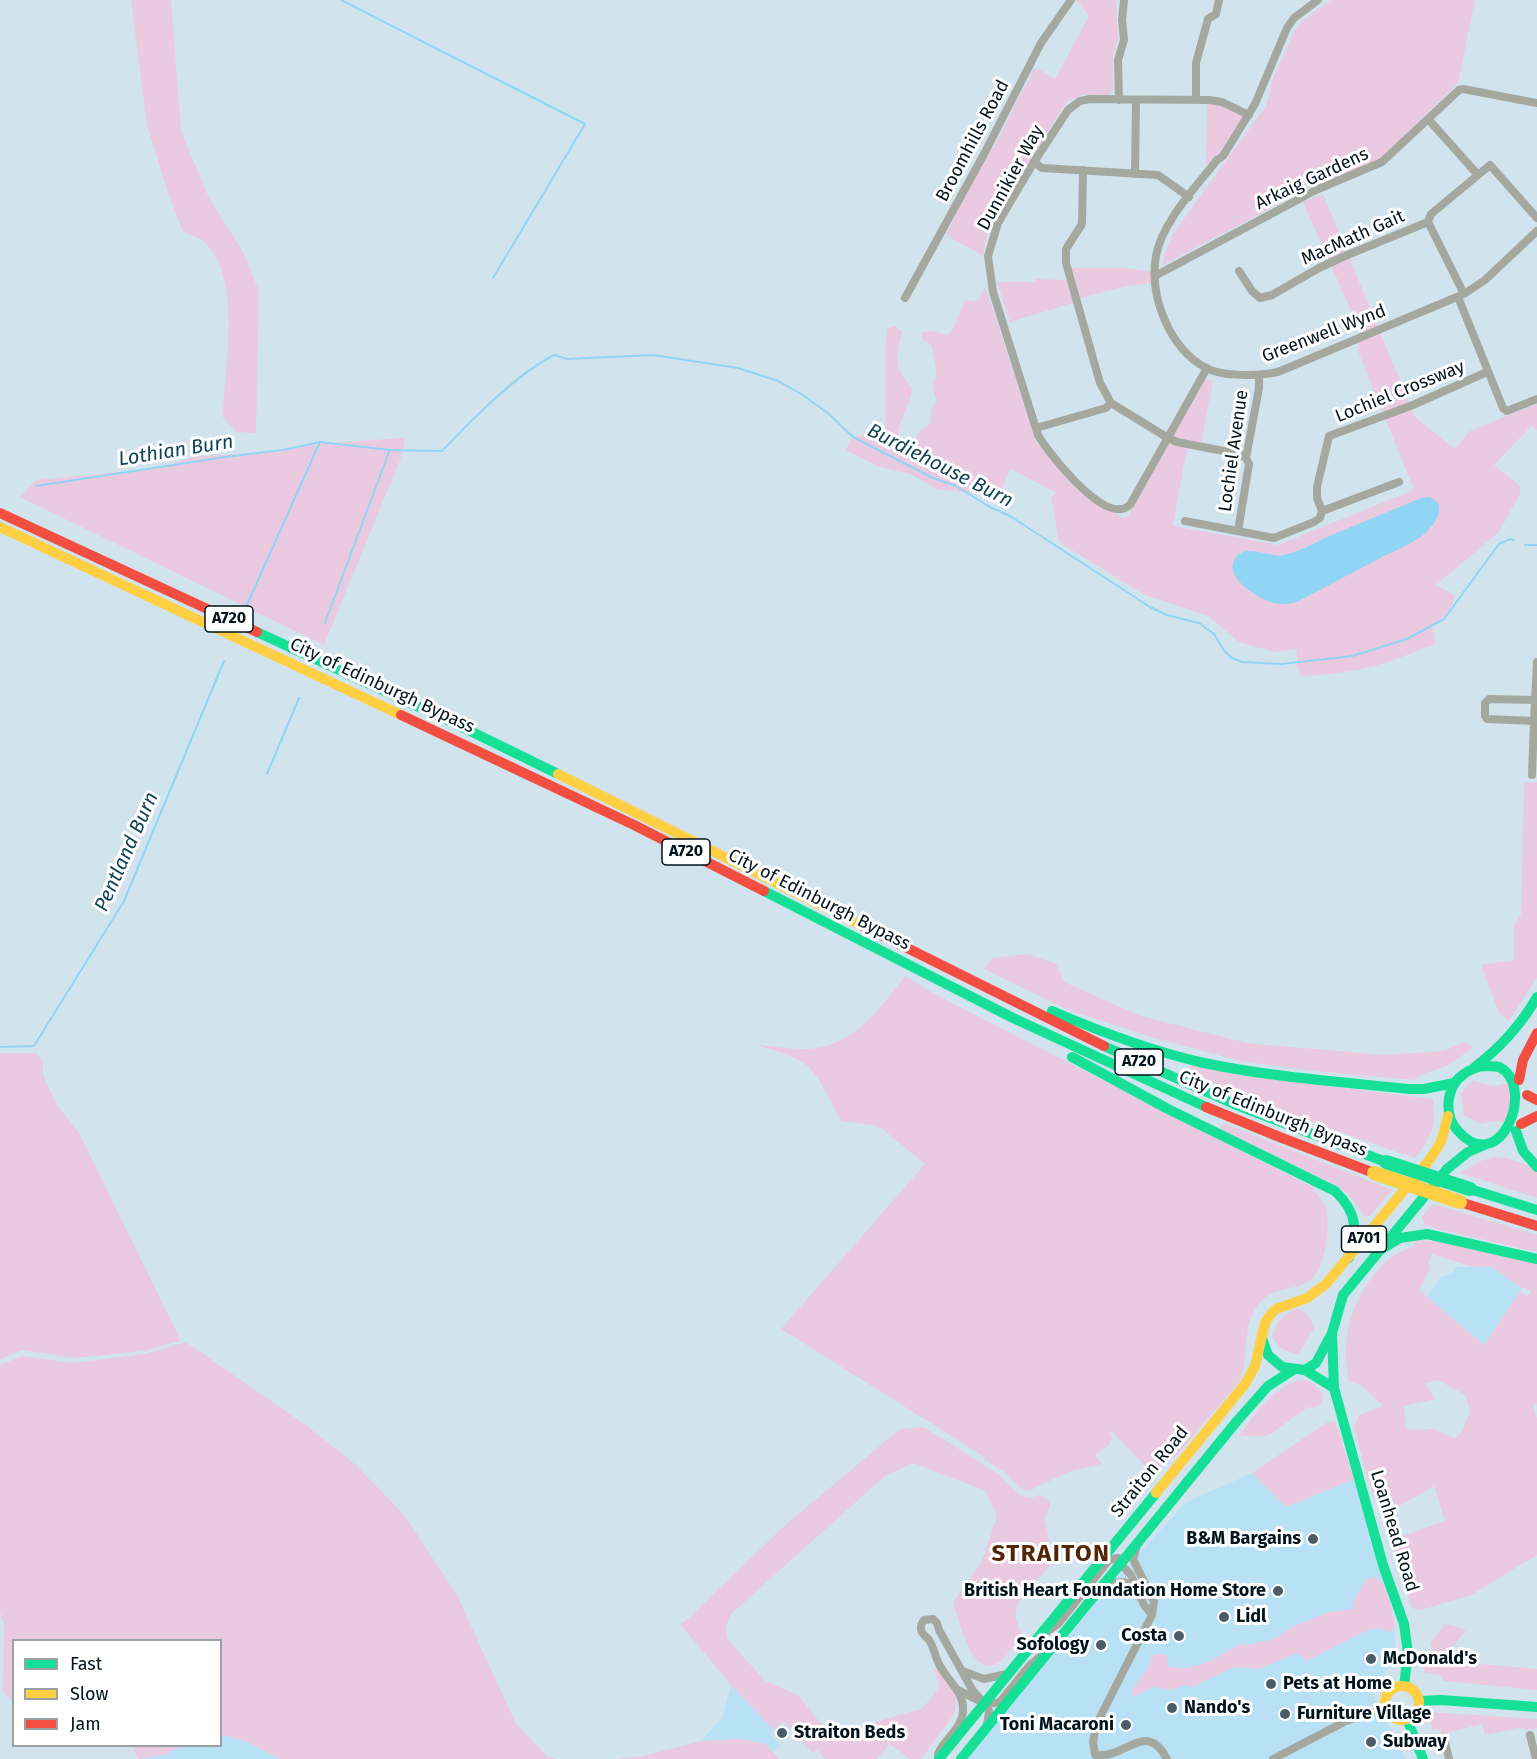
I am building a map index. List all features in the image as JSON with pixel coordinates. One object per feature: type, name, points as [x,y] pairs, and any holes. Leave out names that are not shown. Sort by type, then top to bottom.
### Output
[{"type":"main road","name":"City of Edinburgh Bypass","points":[[0,513],[458,725],[1109,1048],[1328,1141],[1537,1210]]},
{"type":"main road","name":"City of Edinburgh Bypass","points":[[0,526],[658,837],[847,935],[1065,1044],[1162,1089],[1281,1139],[1374,1173],[1537,1226]]},
{"type":"main road","points":[[847,935],[1168,1109],[1335,1191],[1349,1205],[1355,1225],[1356,1234],[1349,1258]]},
{"type":"main road","points":[[899,944],[1063,1016],[1197,1061],[1249,1071],[1409,1089],[1424,1089],[1454,1083],[1501,1046],[1528,1015],[1537,997]]},
{"type":"main road","points":[[1519,1080],[1523,1060],[1537,1033]]},
{"type":"main road","points":[[1472,1069],[1481,1066],[1495,1066],[1505,1070],[1519,1080],[1532,1098],[1519,1127],[1518,1141],[1525,1157],[1537,1167]]},
{"type":"main road","name":"A701","points":[[1448,1116],[1448,1100],[1454,1083]]},
{"type":"main road","points":[[1448,1116],[1463,1136],[1480,1144],[1487,1144]]},
{"type":"main road","name":"Straiton Road","points":[[937,1759],[1245,1384],[1255,1366],[1265,1323],[1276,1309],[1317,1292],[1349,1258],[1434,1154],[1445,1132],[1448,1116]]},
{"type":"main road","points":[[1519,1127],[1537,1116]]},
{"type":"main road","name":"A701","points":[[1487,1144],[1501,1140],[1519,1127]]},
{"type":"main road","name":"Straiton Road","points":[[961,1759],[1268,1386],[1316,1363],[1332,1333],[1343,1295],[1454,1161],[1487,1144]]},
{"type":"main road","points":[[1377,1252],[1400,1237],[1427,1234],[1537,1259]]},
{"type":"main road","name":"Loanhead Road","points":[[1332,1333],[1334,1388],[1383,1565],[1404,1624],[1408,1653],[1404,1686]]},
{"type":"main road","points":[[1262,1339],[1264,1348],[1272,1360],[1282,1368],[1299,1370],[1334,1388]]},
{"type":"main road","points":[[1404,1686],[1414,1691],[1419,1701],[1416,1712],[1407,1719],[1394,1718],[1385,1708],[1385,1702],[1389,1692],[1404,1686]]},
{"type":"main road","points":[[1419,1701],[1442,1700],[1537,1707]]},
{"type":"main road","points":[[1407,1719],[1423,1759]]},
{"type":"street","name":"Broomhills Road","points":[[905,298],[984,154],[1041,43],[1071,0]]},
{"type":"street","points":[[1119,100],[1118,60],[1124,40],[1122,20],[1124,0]]},
{"type":"street","points":[[1196,100],[1196,63],[1208,19],[1216,14],[1219,0]]},
{"type":"street","name":"Greenwell Wynd","points":[[1317,0],[1294,18],[1287,28],[1262,90],[1249,115],[1223,156],[1217,160],[1168,225],[1156,255],[1156,289],[1170,331],[1190,356],[1207,368],[1238,374],[1259,376],[1278,372],[1461,296],[1485,280],[1537,231]]},
{"type":"street","name":"Arkaig Gardens","points":[[1155,276],[1316,190],[1382,162],[1463,88],[1537,103]]},
{"type":"street","name":"Dunnikier Way","points":[[1168,438],[1130,505],[1123,509],[1114,509],[1083,489],[1044,445],[1036,428],[990,280],[988,256],[998,223],[1034,162],[1073,105],[1080,101],[1090,99],[1222,102],[1249,115]]},
{"type":"street","points":[[1135,174],[1136,100]]},
{"type":"street","points":[[1429,120],[1479,175],[1490,165],[1537,218]]},
{"type":"street","points":[[1034,162],[1042,168],[1158,175],[1189,197]]},
{"type":"street","points":[[1083,170],[1082,224],[1066,249],[1066,263],[1100,383],[1111,403],[1177,442],[1239,454],[1246,458]]},
{"type":"street","name":"MacMath Gait","points":[[1239,271],[1252,291],[1260,298],[1272,295],[1319,268],[1428,222],[1431,214],[1479,175]]},
{"type":"street","points":[[1428,222],[1461,296],[1487,372],[1503,408],[1507,411],[1537,399]]},
{"type":"street","points":[[1168,438],[1207,368]]},
{"type":"street","name":"Lochiel Crossway","points":[[1322,511],[1317,498],[1317,487],[1329,436],[1413,405],[1487,372]]},
{"type":"street","name":"Lochiel Avenue","points":[[1238,531],[1249,464],[1246,458],[1259,388],[1259,376]]},
{"type":"street","points":[[1036,428],[1106,408],[1111,403]]},
{"type":"street","points":[[1185,521],[1274,538],[1281,537],[1314,522],[1320,518],[1322,511],[1399,482]]},
{"type":"street","points":[[1532,775],[1537,662]]},
{"type":"street","points":[[1535,700],[1489,699],[1485,703],[1487,719],[1535,721]]},
{"type":"street","points":[[1115,1543],[1114,1554],[1143,1577],[1154,1602],[1152,1615],[1096,1725],[1093,1742],[1095,1755],[1106,1757],[1149,1740],[1158,1745],[1167,1759]]},
{"type":"street","points":[[1039,1637],[1058,1624],[1109,1560],[1124,1562]]},
{"type":"street","points":[[1124,1562],[1143,1605],[1152,1615]]},
{"type":"street","points":[[1105,1583],[1124,1582],[1137,1588]]},
{"type":"street","points":[[937,1759],[941,1747],[959,1725],[963,1703],[957,1689],[943,1671],[927,1636],[923,1634],[921,1629],[924,1620],[935,1620],[973,1691],[984,1702],[989,1712],[987,1726]]},
{"type":"street","points":[[927,1636],[935,1635],[939,1630]]},
{"type":"street","points":[[957,1689],[973,1699],[1000,1702],[1034,1660],[1053,1647]]},
{"type":"street","points":[[963,1671],[984,1679],[996,1678],[1010,1672]]},
{"type":"street","points":[[1273,1759],[1346,1722],[1385,1708]]},
{"type":"street","points":[[1530,1735],[1536,1759]]},
{"type":"street","points":[[1444,1738],[1449,1759]]},
{"type":"shaded area","points":[[131,0],[171,0],[181,131],[209,198],[243,252],[259,291],[256,433],[237,432],[223,418],[228,351],[224,277],[216,257],[204,242],[183,232],[167,190],[147,125]]},
{"type":"shaded area","points":[[1076,0],[1116,0],[1118,38],[1113,56],[1113,91],[1109,95],[1082,95],[1066,102],[994,220],[987,234],[983,255],[949,237],[947,232],[983,161],[1001,135],[1033,69],[1039,69],[1055,79],[1089,16]]},
{"type":"shaded area","points":[[1331,0],[1475,0],[1458,83],[1380,160],[1313,186],[1163,265],[1172,235],[1266,106],[1273,78],[1295,30],[1303,20]]},
{"type":"shaded area","points":[[1207,103],[1221,104],[1242,114],[1243,119],[1221,154],[1217,154],[1210,165],[1206,163]]},
{"type":"shaded area","points":[[1323,194],[1415,417],[1455,449],[1470,431],[1537,404],[1537,430],[1531,426],[1494,465],[1520,486],[1520,494],[1499,532],[1436,585],[1455,595],[1447,613],[1432,625],[1436,644],[1397,659],[1361,669],[1301,676],[1297,666],[1297,649],[1274,652],[1239,642],[1208,616],[1143,594],[1059,542],[1051,497],[1056,493],[1010,468],[997,501],[978,494],[937,489],[912,475],[878,466],[846,450],[850,440],[866,433],[879,440],[885,437],[887,329],[895,326],[902,331],[898,348],[899,368],[912,387],[899,429],[899,443],[913,445],[919,431],[931,423],[931,410],[937,401],[933,389],[936,373],[934,356],[931,344],[923,340],[921,336],[922,332],[934,331],[947,335],[954,328],[965,300],[979,301],[985,286],[1037,443],[1078,491],[1123,518],[1129,515],[1170,443],[1187,448],[1173,526],[1278,545],[1414,490],[1358,351],[1360,331],[1303,202]]},
{"type":"shaded area","points":[[1072,268],[1127,268],[1152,272],[1152,283],[1127,286],[1080,298]]},
{"type":"shaded area","points":[[1036,279],[1067,280],[1073,303],[1010,322],[997,282],[1035,282]]},
{"type":"shaded area","points":[[1205,379],[1213,381],[1201,443],[1173,436]]},
{"type":"shaded area","points":[[405,438],[401,458],[324,645],[20,497],[37,480],[158,468],[193,457],[271,451],[325,443]]},
{"type":"shaded area","points":[[1428,497],[1435,500],[1439,509],[1432,526],[1423,535],[1297,602],[1280,604],[1267,601],[1243,586],[1233,572],[1236,557],[1246,551],[1278,555],[1290,554]]},
{"type":"shaded area","points":[[1537,782],[1537,978],[1509,1021],[1499,1013],[1481,965],[1514,960],[1514,925],[1521,915],[1524,783]]},
{"type":"shaded area","points":[[1028,954],[1056,964],[1064,982],[1141,1016],[1247,1043],[1383,1055],[1444,1051],[1464,1042],[1474,1047],[1447,1066],[1413,1080],[1313,1071],[1240,1061],[1158,1039],[1068,1010],[984,969],[992,958]]},
{"type":"shaded area","points":[[905,976],[942,998],[1310,1186],[1325,1205],[1327,1237],[1323,1259],[1314,1277],[1301,1285],[1267,1296],[1261,1301],[1248,1326],[1244,1364],[1238,1383],[1176,1456],[1153,1474],[1111,1431],[1109,1432],[1112,1438],[1110,1444],[1095,1455],[1102,1464],[1071,1471],[1028,1491],[1021,1489],[1004,1472],[984,1459],[985,1457],[781,1329],[925,1164],[882,1129],[872,1125],[841,1121],[812,1070],[787,1055],[754,1044],[804,1049],[836,1042],[863,1025]]},
{"type":"shaded area","points":[[0,1053],[36,1053],[43,1061],[43,1075],[57,1105],[79,1133],[181,1341],[143,1351],[74,1358],[23,1350],[0,1359]]},
{"type":"shaded area","points":[[1192,1063],[1239,1075],[1433,1099],[1432,1131],[1415,1158],[1300,1117],[1187,1072]]},
{"type":"shaded area","points":[[1472,1081],[1494,1086],[1508,1083],[1516,1100],[1516,1116],[1508,1123],[1494,1121],[1481,1124],[1464,1115],[1461,1093]]},
{"type":"shaded area","points":[[1223,1123],[1392,1190],[1370,1216],[1364,1216],[1350,1196],[1338,1186],[1220,1129]]},
{"type":"shaded area","points":[[1495,1157],[1517,1161],[1537,1171],[1537,1198],[1460,1173],[1483,1160]]},
{"type":"shaded area","points":[[1433,1204],[1537,1235],[1537,1252],[1425,1226],[1422,1217]]},
{"type":"shaded area","points":[[1415,1240],[1442,1242],[1537,1263],[1537,1404],[1534,1405],[1534,1412],[1537,1418],[1537,1555],[1471,1595],[1421,1610],[1411,1606],[1391,1540],[1445,1521],[1434,1486],[1382,1516],[1368,1480],[1354,1427],[1359,1415],[1383,1406],[1362,1386],[1348,1380],[1346,1351],[1347,1334],[1354,1309],[1374,1274],[1393,1256],[1414,1246]],"holes":[[[1432,1254],[1472,1267],[1492,1267],[1516,1285],[1531,1291],[1527,1297],[1520,1291],[1484,1345],[1419,1290],[1430,1268],[1428,1262]],[[1438,1380],[1465,1395],[1470,1411],[1461,1434],[1454,1438],[1433,1429],[1406,1430],[1404,1406],[1435,1399],[1425,1383]]]},
{"type":"shaded area","points":[[1456,1267],[1493,1267],[1522,1289],[1484,1345],[1427,1297],[1441,1277],[1452,1274]]},
{"type":"shaded area","points":[[1297,1309],[1308,1316],[1314,1329],[1298,1354],[1282,1349],[1272,1336],[1281,1319],[1287,1313]]},
{"type":"shaded area","points":[[186,1342],[307,1426],[356,1465],[405,1516],[457,1595],[516,1724],[548,1757],[558,1759],[279,1759],[246,1741],[222,1735],[222,1639],[12,1639],[12,1700],[3,1692],[4,1624],[0,1612],[0,1365],[22,1356],[73,1363],[145,1354]]},
{"type":"shaded area","points":[[1298,1380],[1313,1383],[1318,1388],[1324,1395],[1321,1404],[1313,1408],[1308,1407],[1268,1436],[1239,1436],[1272,1396],[1288,1384]]},
{"type":"shaded area","points":[[1335,1421],[1354,1479],[1286,1507],[1252,1473],[1326,1423]]},
{"type":"shaded area","points":[[924,1427],[998,1474],[1021,1496],[1030,1498],[1040,1495],[1049,1501],[1050,1507],[1044,1517],[1049,1539],[1048,1545],[1058,1557],[1019,1601],[1015,1616],[1022,1635],[1001,1661],[991,1665],[982,1663],[968,1646],[953,1602],[981,1563],[997,1517],[986,1491],[913,1463],[885,1476],[732,1613],[726,1625],[727,1638],[764,1680],[799,1696],[823,1726],[839,1733],[923,1708],[940,1686],[934,1670],[937,1669],[956,1694],[955,1713],[921,1759],[910,1759],[889,1744],[877,1759],[825,1759],[817,1750],[812,1753],[784,1721],[774,1730],[731,1685],[680,1624],[689,1618],[784,1526],[900,1429]]},
{"type":"shaded area","points":[[1252,1473],[1286,1507],[1354,1479],[1390,1597],[1397,1657],[1371,1691],[1406,1759],[968,1759],[1113,1582],[1186,1502]]},
{"type":"shaded area","points":[[1375,1577],[1383,1586],[1391,1605],[1395,1625],[1390,1632],[1378,1628],[1365,1631],[1306,1661],[1297,1653],[1259,1669],[1235,1667],[1192,1687],[1184,1685],[1172,1690],[1153,1687],[1132,1697],[1132,1690],[1148,1668],[1152,1655],[1161,1653],[1167,1656],[1168,1666],[1178,1668],[1206,1663],[1241,1644],[1248,1645],[1277,1638],[1291,1627],[1330,1612],[1353,1609],[1354,1600],[1366,1579]]},
{"type":"shaded area","points":[[1445,1624],[1466,1630],[1451,1649],[1457,1662],[1537,1669],[1537,1690],[1443,1681],[1441,1675],[1424,1673],[1424,1660],[1436,1660],[1430,1644]]},
{"type":"shaded area","points":[[731,1685],[774,1730],[770,1734],[781,1745],[773,1752],[766,1744],[742,1739],[701,1741],[722,1718]]},
{"type":"shaded area","points":[[1429,1712],[1537,1719],[1537,1728],[1524,1730],[1523,1727],[1485,1735],[1482,1724],[1443,1734],[1437,1729],[1432,1730]]},
{"type":"shaded area","points":[[222,1735],[246,1741],[279,1759],[138,1759],[165,1755],[179,1747],[222,1747]]},
{"type":"shaded area","points":[[742,1739],[766,1744],[779,1759],[617,1759],[643,1756],[701,1741]]},
{"type":"shaded area","points":[[179,1747],[165,1755],[138,1759],[133,1748]]},
{"type":"waterway","points":[[341,0],[585,124],[493,278]]},
{"type":"waterway","name":"Burdiehouse Burn","points":[[36,486],[283,450],[320,442],[390,450],[442,451],[509,386],[554,355],[567,359],[653,355],[738,368],[778,381],[803,395],[829,414],[853,437],[933,478],[956,486],[990,507],[1010,516],[1150,607],[1167,615],[1199,623],[1214,634],[1225,652],[1242,662],[1282,664],[1352,656],[1407,639],[1444,619],[1499,544],[1510,539],[1514,540]]},
{"type":"waterway","name":"Pentland Burn","points":[[245,609],[320,442]]},
{"type":"waterway","points":[[325,623],[389,452]]},
{"type":"waterway","name":"Burdiehouse Burn","points":[[1525,545],[1537,545]]},
{"type":"waterway","name":"Pentland Burn","points":[[0,1047],[34,1046],[124,901],[224,661]]},
{"type":"waterway","points":[[267,774],[299,698]]},
{"type":"traffic: fast","points":[[257,632],[558,774]]},
{"type":"traffic: fast","points":[[764,891],[1013,1018],[1206,1107]]},
{"type":"traffic: fast","points":[[1475,1067],[1510,1035],[1537,997]]},
{"type":"traffic: fast","points":[[1052,1011],[1146,1047],[1229,1068],[1306,1079],[1409,1089],[1424,1089],[1454,1083]]},
{"type":"traffic: fast","points":[[1104,1046],[1234,1104],[1386,1162]]},
{"type":"traffic: fast","points":[[1072,1057],[1168,1109],[1335,1191],[1348,1207],[1354,1222],[1349,1258]]},
{"type":"traffic: fast","points":[[1481,1066],[1499,1067],[1510,1077],[1515,1091],[1514,1108],[1509,1124],[1500,1137],[1488,1144],[1474,1143],[1458,1131],[1450,1117],[1449,1109],[1450,1093],[1458,1079],[1468,1071],[1481,1066]]},
{"type":"traffic: fast","points":[[1516,1131],[1523,1151],[1537,1167]]},
{"type":"traffic: fast","points":[[1263,1341],[1268,1355],[1282,1367],[1305,1370],[1316,1363],[1332,1333],[1343,1295],[1447,1169],[1468,1152],[1487,1144]]},
{"type":"traffic: fast","points":[[1386,1162],[1470,1189]]},
{"type":"traffic: fast","points":[[1470,1189],[1537,1210]]},
{"type":"traffic: fast","points":[[1377,1252],[1400,1238],[1427,1234],[1537,1259]]},
{"type":"traffic: fast","points":[[1332,1333],[1334,1388],[1383,1565],[1404,1624],[1408,1653],[1404,1686]]},
{"type":"traffic: fast","points":[[961,1759],[1237,1421],[1268,1386],[1293,1370]]},
{"type":"traffic: fast","points":[[1305,1370],[1334,1388]]},
{"type":"traffic: fast","points":[[939,1759],[1156,1493]]},
{"type":"traffic: fast","points":[[1419,1701],[1441,1700],[1537,1707]]},
{"type":"traffic: fast","points":[[1407,1719],[1423,1759]]},
{"type":"traffic: slow","points":[[0,527],[401,715]]},
{"type":"traffic: slow","points":[[558,774],[863,926]]},
{"type":"traffic: slow","points":[[1156,1493],[1245,1384],[1255,1366],[1265,1323],[1270,1315],[1276,1309],[1307,1298],[1326,1284],[1430,1159],[1441,1142],[1448,1116]]},
{"type":"traffic: slow","points":[[1374,1173],[1460,1202]]},
{"type":"traffic: slow","points":[[1402,1686],[1414,1691],[1419,1703],[1414,1715],[1402,1720],[1390,1715],[1385,1703],[1390,1691],[1402,1686]]},
{"type":"traffic: jam","points":[[0,513],[257,632]]},
{"type":"traffic: jam","points":[[401,715],[634,825],[764,891]]},
{"type":"traffic: jam","points":[[863,926],[1104,1046]]},
{"type":"traffic: jam","points":[[1519,1080],[1523,1060],[1537,1033]]},
{"type":"traffic: jam","points":[[1527,1095],[1537,1100]]},
{"type":"traffic: jam","points":[[1206,1107],[1374,1173]]},
{"type":"traffic: jam","points":[[1521,1124],[1537,1116]]},
{"type":"traffic: jam","points":[[1460,1202],[1537,1226]]},
{"type":"place","name":"B&M Bargains","points":[[1313,1539]]},
{"type":"place","name":"British Heart Foundation Home Store","points":[[1278,1591]]},
{"type":"place","name":"Lidl","points":[[1224,1617]]},
{"type":"place","name":"Costa","points":[[1179,1636]]},
{"type":"place","name":"Sofology","points":[[1101,1645]]},
{"type":"place","name":"McDonald's","points":[[1371,1659]]},
{"type":"place","name":"Pets at Home","points":[[1271,1684]]},
{"type":"place","name":"Nando's","points":[[1172,1708]]},
{"type":"place","name":"Furniture Village","points":[[1285,1714]]},
{"type":"place","name":"Toni Macaroni","points":[[1126,1725]]},
{"type":"place","name":"Straiton Beds","points":[[782,1733]]},
{"type":"place","name":"Subway","points":[[1371,1742]]},
{"type":"district","name":"STRAITON","points":[[1051,1554]]},
{"type":"water label","name":"Lothian Burn","points":[[176,451]]}]
